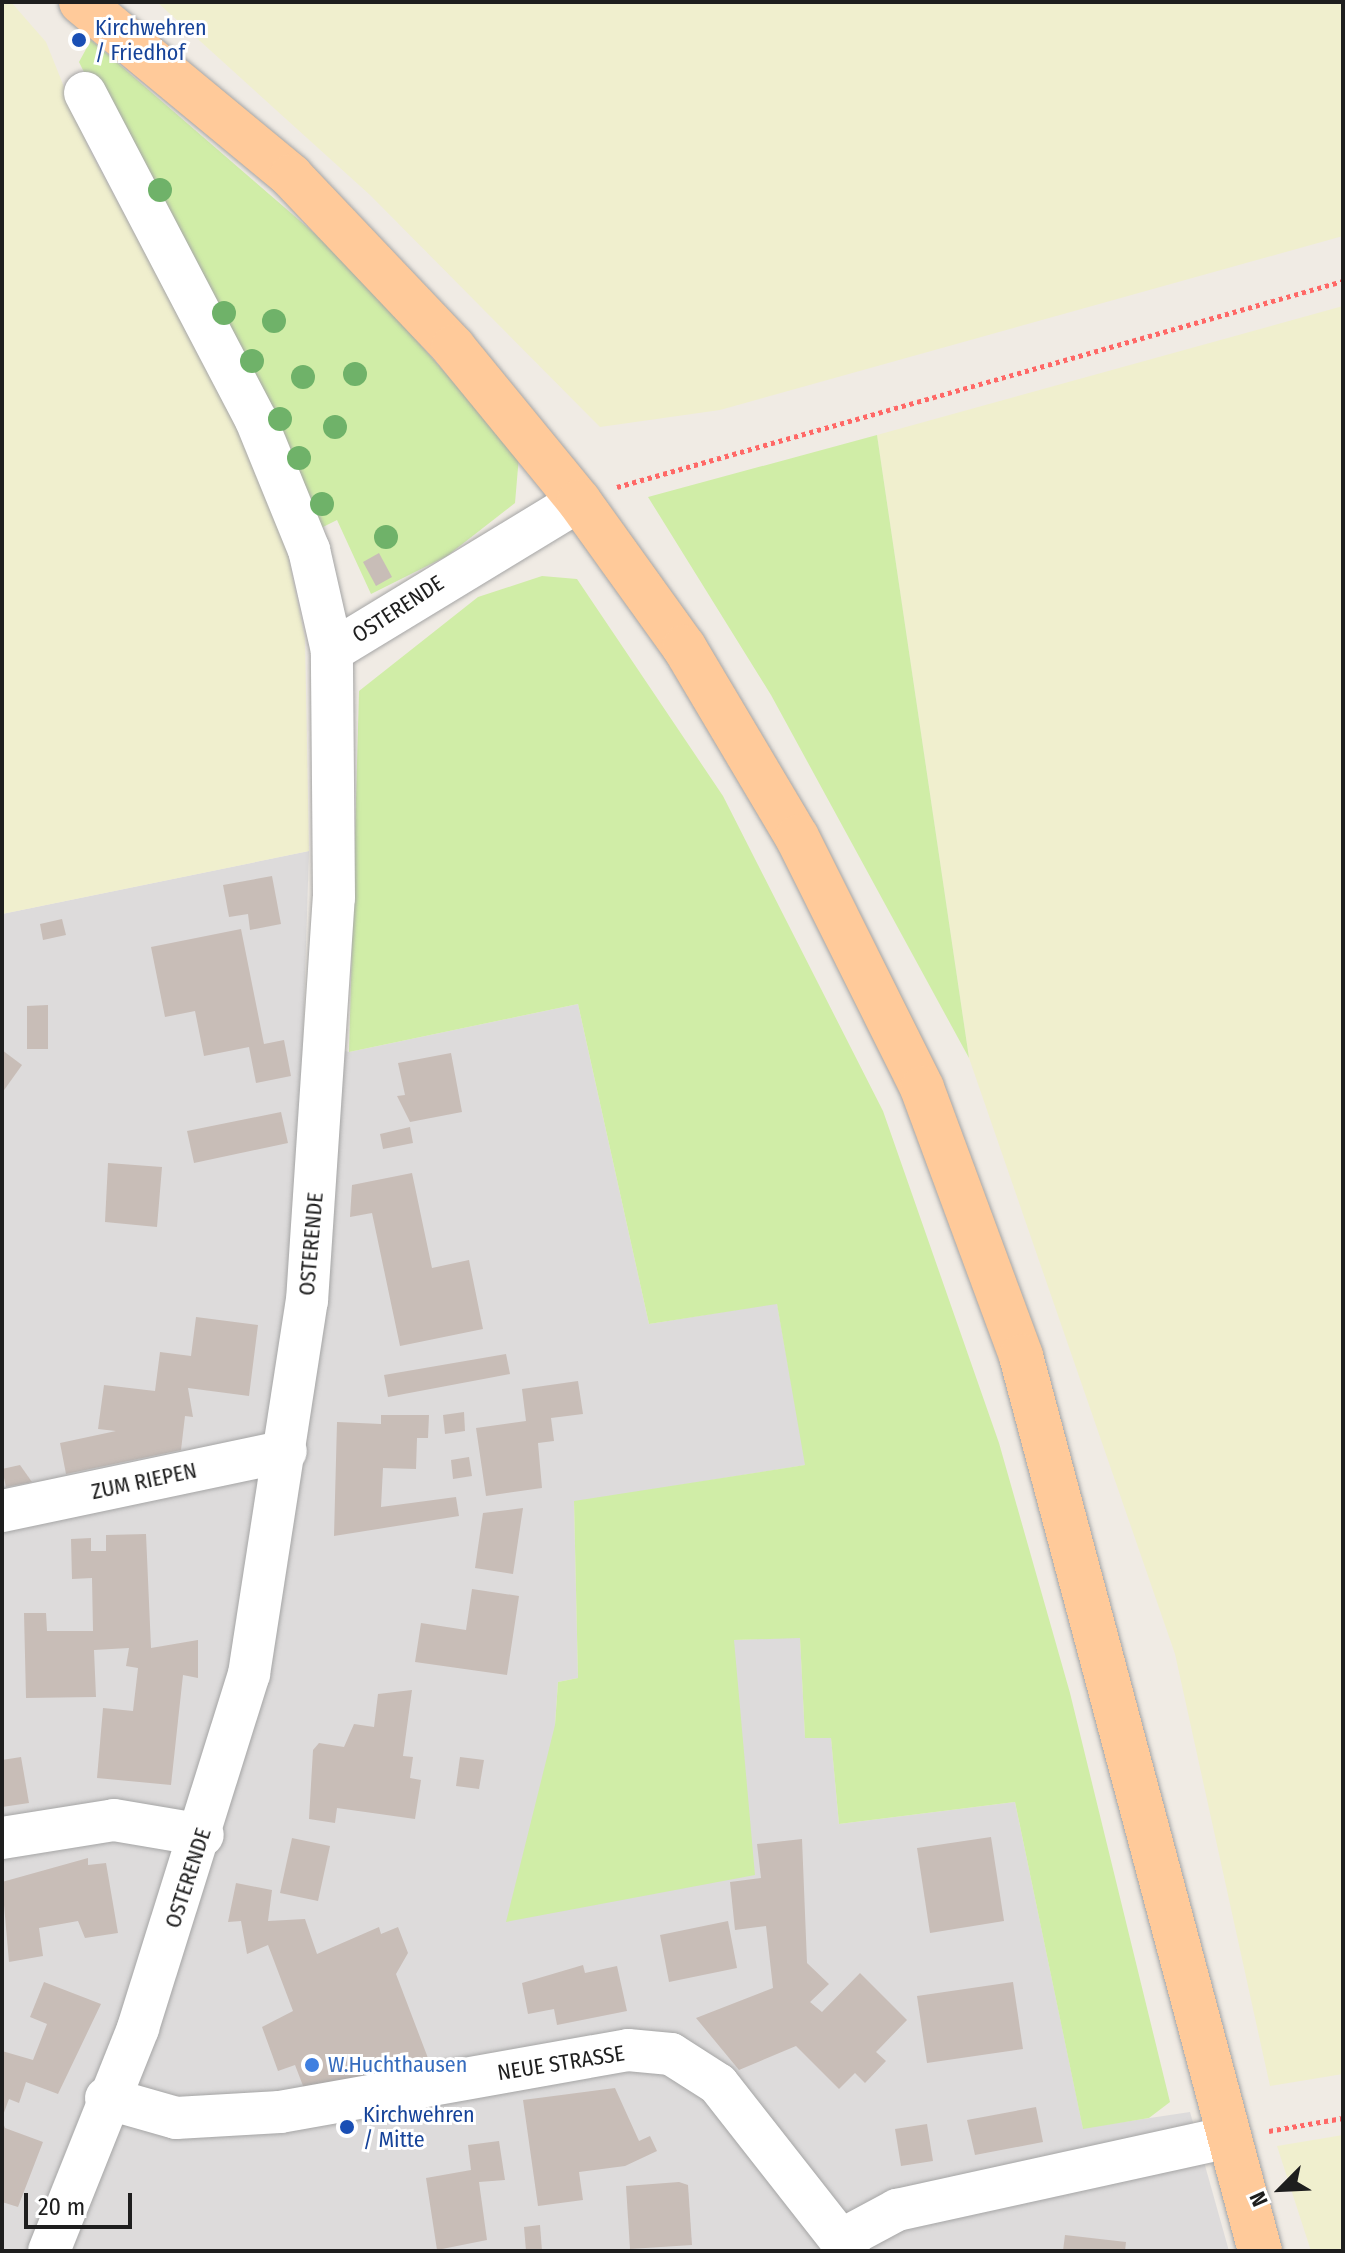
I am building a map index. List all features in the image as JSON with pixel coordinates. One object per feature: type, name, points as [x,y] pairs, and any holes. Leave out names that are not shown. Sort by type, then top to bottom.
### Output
[{"type":"main road","points":[[81,2],[291,176],[453,347],[579,501],[684,647],[797,837],[922,1088],[1021,1356],[1132,1754],[1228,2137],[1260,2251]]},
{"type":"street","points":[[85,93],[256,420],[309,550],[332,651]]},
{"type":"street","name":"OSTERENDE","points":[[49,2251],[106,2098],[138,2028],[203,1835],[249,1674],[307,1301],[333,913],[332,651],[579,501]]},
{"type":"street","name":"ZUM RIEPEN","points":[[2,1511],[286,1451]]},
{"type":"street","points":[[2,1838],[114,1820],[203,1835]]},
{"type":"street","name":"NEUE STRASSE","points":[[106,2098],[176,2118],[280,2112],[628,2050],[671,2054],[718,2084],[845,2245],[897,2210],[1228,2137]]},
{"type":"path","points":[[579,501],[665,469],[1343,281]]},
{"type":"path","points":[[1228,2137],[1343,2118]]},
{"type":"shaded area","points":[[309,851],[303,1040],[349,1052],[578,1004],[649,1324],[777,1303],[806,1465],[574,1502],[578,1678],[558,1682],[555,1724],[734,1654],[734,1640],[800,1637],[805,1737],[831,1737],[839,1824],[1015,1802],[1083,2128],[1190,2112],[1229,2251],[2,2251],[2,914]]},
{"type":"green space","points":[[2,2],[11,2],[46,42],[89,149],[247,442],[286,546],[305,638],[309,851],[2,914]]},
{"type":"green space","points":[[157,2],[1343,2],[1343,236],[720,410],[600,427],[370,195]]},
{"type":"green space","points":[[91,40],[344,259],[519,456],[515,503],[447,556],[371,594],[337,520],[313,532],[79,62]]},
{"type":"green space","points":[[1343,306],[1343,2074],[1270,2086],[1175,1654],[969,1058],[877,435]]},
{"type":"green space","points":[[877,435],[969,1058],[771,695],[648,497]]},
{"type":"green space","points":[[542,576],[577,579],[723,796],[883,1111],[999,1443],[1070,1693],[1170,2102],[1149,2118],[1083,2129],[1015,1802],[839,1824],[831,1738],[805,1738],[800,1638],[734,1640],[755,1875],[506,1922],[555,1725],[558,1682],[578,1678],[574,1501],[805,1465],[777,1304],[649,1324],[578,1004],[349,1052],[359,691],[478,597]]},
{"type":"green space","points":[[1343,2135],[1343,2251],[1311,2251],[1277,2146]]},
{"type":"building","points":[[379,553],[392,577],[376,586],[363,562]]},
{"type":"building","points":[[272,876],[281,924],[250,930],[248,914],[229,917],[223,885]]},
{"type":"building","points":[[62,919],[66,935],[43,940],[40,924]]},
{"type":"building","points":[[241,929],[264,1044],[284,1040],[291,1076],[256,1083],[249,1047],[204,1056],[195,1011],[165,1017],[151,947]]},
{"type":"building","points":[[48,1005],[48,1049],[27,1049],[27,1006]]},
{"type":"building","points":[[2,1050],[22,1065],[2,1093]]},
{"type":"building","points":[[451,1053],[462,1112],[410,1122],[397,1096],[405,1095],[398,1063]]},
{"type":"building","points":[[281,1112],[288,1143],[194,1163],[187,1131]]},
{"type":"building","points":[[410,1127],[413,1143],[383,1149],[380,1134]]},
{"type":"building","points":[[108,1163],[162,1167],[157,1227],[105,1222]]},
{"type":"building","points":[[412,1173],[432,1268],[469,1260],[483,1329],[400,1346],[372,1213],[350,1217],[352,1185]]},
{"type":"building","points":[[196,1317],[258,1325],[249,1396],[188,1388],[193,1417],[185,1416],[181,1450],[66,1474],[60,1443],[116,1431],[98,1429],[104,1385],[155,1391],[160,1352],[191,1356]]},
{"type":"building","points":[[506,1354],[510,1374],[388,1397],[384,1375]]},
{"type":"building","points":[[578,1381],[583,1414],[551,1418],[554,1441],[538,1443],[542,1488],[486,1496],[476,1428],[526,1421],[522,1389]]},
{"type":"building","points":[[464,1412],[465,1431],[445,1434],[443,1415]]},
{"type":"building","points":[[381,1415],[429,1415],[428,1438],[417,1438],[416,1469],[383,1468],[381,1507],[456,1497],[459,1516],[334,1536],[337,1422],[381,1424]]},
{"type":"building","points":[[469,1457],[472,1476],[453,1479],[451,1460]]},
{"type":"building","points":[[20,1465],[32,1482],[6,1487],[2,1469]]},
{"type":"building","points":[[523,1508],[513,1574],[475,1568],[483,1513]]},
{"type":"building","points":[[146,1534],[151,1648],[198,1640],[198,1678],[183,1675],[171,1785],[97,1778],[103,1708],[133,1711],[138,1668],[126,1666],[129,1648],[94,1650],[96,1697],[26,1698],[24,1613],[46,1613],[47,1631],[93,1631],[92,1578],[72,1579],[71,1539],[91,1538],[91,1551],[106,1551],[106,1535]]},
{"type":"building","points":[[472,1589],[519,1596],[507,1675],[415,1662],[421,1623],[466,1630]]},
{"type":"building","points":[[412,1690],[403,1756],[413,1757],[410,1778],[421,1780],[415,1819],[337,1808],[335,1823],[309,1819],[313,1750],[319,1743],[344,1747],[354,1724],[374,1727],[378,1694]]},
{"type":"building","points":[[21,1757],[29,1803],[2,1807],[2,1760]]},
{"type":"building","points":[[460,1757],[484,1760],[479,1789],[456,1786]]},
{"type":"building","points":[[991,1837],[1004,1921],[930,1933],[917,1848]]},
{"type":"building","points":[[292,1838],[330,1846],[318,1901],[280,1893]]},
{"type":"building","points":[[802,1839],[807,1963],[829,1984],[810,2002],[822,2012],[860,1973],[907,2020],[876,2052],[886,2061],[865,2083],[855,2073],[839,2089],[796,2046],[739,2070],[696,2018],[773,1988],[766,1926],[735,1930],[730,1882],[761,1878],[757,1844]]},
{"type":"building","points":[[88,1858],[88,1865],[106,1863],[118,1933],[85,1938],[78,1921],[39,1928],[43,1956],[9,1962],[2,1882]]},
{"type":"building","points":[[236,1883],[272,1890],[268,1921],[305,1919],[317,1954],[379,1927],[381,1934],[398,1927],[408,1953],[396,1974],[431,2066],[305,2091],[295,2065],[278,2071],[262,2027],[293,2011],[268,1945],[247,1954],[241,1921],[228,1922]]},
{"type":"building","points":[[728,1921],[737,1968],[669,1982],[660,1935]]},
{"type":"building","points":[[583,1965],[585,1973],[617,1966],[627,2011],[557,2025],[554,2009],[528,2014],[522,1983]]},
{"type":"building","points":[[44,1982],[101,2004],[58,2094],[26,2082],[19,2103],[9,2099],[2,2118],[2,2051],[33,2060],[47,2024],[30,2017]]},
{"type":"building","points":[[1013,1982],[1023,2049],[927,2063],[917,1996]]},
{"type":"building","points":[[615,2088],[639,2141],[650,2136],[657,2151],[625,2166],[579,2172],[583,2200],[538,2206],[523,2100]]},
{"type":"building","points":[[1036,2107],[1043,2142],[975,2155],[967,2120]]},
{"type":"building","points":[[2,2120],[5,2128],[43,2142],[18,2207],[2,2202]]},
{"type":"building","points":[[927,2124],[933,2161],[901,2166],[895,2129]]},
{"type":"building","points":[[499,2141],[505,2180],[479,2182],[487,2240],[437,2250],[426,2178],[471,2170],[468,2145]]},
{"type":"building","points":[[679,2182],[688,2185],[692,2245],[630,2249],[626,2186]]},
{"type":"building","points":[[540,2225],[542,2251],[526,2251],[524,2227]]},
{"type":"building","points":[[1065,2235],[1126,2242],[1125,2251],[1063,2251]]},
{"type":"place","name":"Kirchwehren / Friedhof","points":[[79,40]]},
{"type":"place","name":"W.Huchthausen","points":[[312,2065]]},
{"type":"place","name":"Kirchwehren / Mitte","points":[[347,2127]]}]
